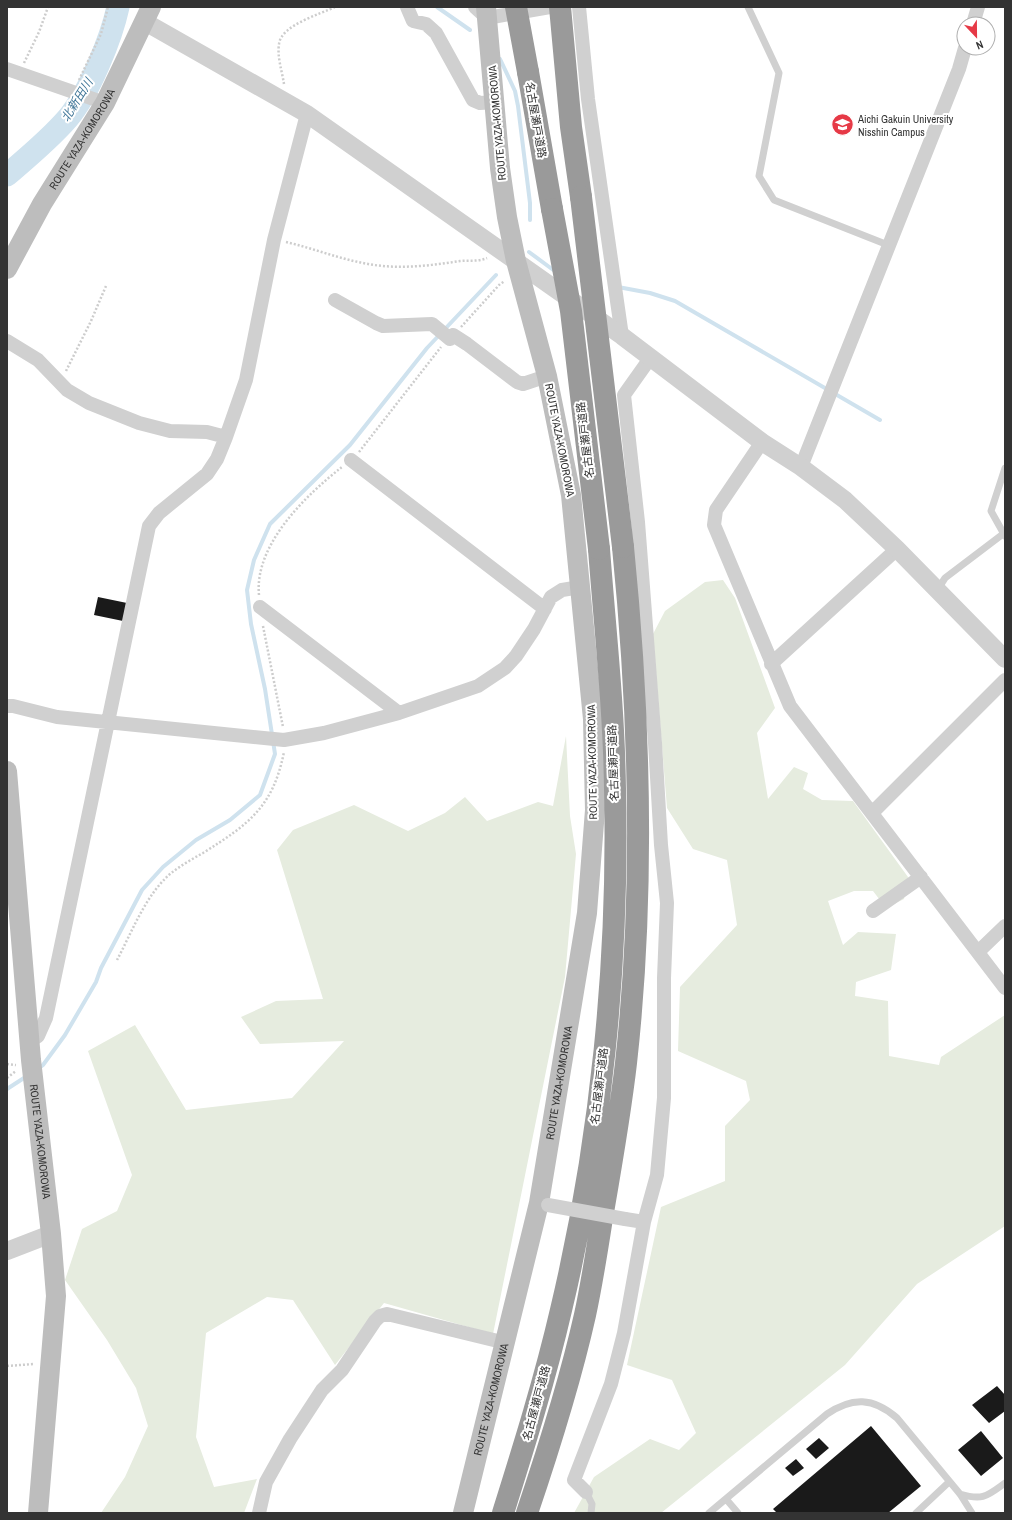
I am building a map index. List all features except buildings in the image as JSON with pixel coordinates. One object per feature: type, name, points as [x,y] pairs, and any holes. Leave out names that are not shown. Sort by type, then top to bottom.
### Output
[{"type":"highway","name":"名古屋瀬戸道路","points":[[503,1513],[528,1435],[562,1304],[579,1223],[593,1137],[604,1052],[610,981],[615,789],[610,674],[599,550],[571,311],[516,7]]},
{"type":"highway","name":"名古屋瀬戸道路","points":[[527,1513],[551,1441],[585,1315],[616,1139],[626,1062],[633,981],[636,885],[637,789],[632,652],[623,547],[581,197],[571,127],[560,7]]},
{"type":"main road","name":"ROUTE YAZA-KOMOROWA","points":[[463,1513],[506,1344],[544,1204],[586,920],[594,822],[593,719],[571,495],[548,376],[516,261],[500,168],[495,102],[483,11]]},
{"type":"main road","name":"ROUTE YAZA-KOMOROWA","points":[[7,269],[97,100],[148,15]]},
{"type":"main road","name":"ROUTE YAZA-KOMOROWA","points":[[7,771],[26,1058],[34,1086],[51,1234],[56,1296],[52,1363],[38,1513]]},
{"type":"street","points":[[406,7],[414,21],[426,24],[436,34],[473,100],[480,103],[495,102]]},
{"type":"street","points":[[483,11],[550,7]]},
{"type":"street","points":[[579,7],[588,99],[622,336]]},
{"type":"street","points":[[148,15],[307,114],[622,336],[762,442],[800,467],[845,500],[938,589],[1005,659]]},
{"type":"street","points":[[800,467],[963,56]]},
{"type":"street","points":[[13,71],[97,100]]},
{"type":"street","points":[[26,1058],[46,1018],[149,526],[159,513],[207,474],[217,459],[226,437],[246,380],[274,240],[307,114]]},
{"type":"street","points":[[335,300],[383,326],[425,323],[436,326],[450,337],[467,344],[517,382],[523,384],[548,376]]},
{"type":"street","points":[[7,341],[38,360],[67,390],[89,404],[139,423],[170,431],[207,432],[226,437]]},
{"type":"street","points":[[586,1492],[574,1480],[611,1384],[624,1333],[644,1222],[657,1175],[664,1098],[664,978],[667,903],[660,839],[655,743],[638,522],[624,395],[650,357]]},
{"type":"street","points":[[762,442],[716,510],[714,525],[771,664],[790,706],[1005,988]]},
{"type":"street","points":[[351,460],[545,609]]},
{"type":"street","points":[[771,664],[897,549]]},
{"type":"street","points":[[7,706],[13,706],[57,717],[285,740],[324,734],[399,713],[478,686],[494,677],[516,656],[534,629],[551,597],[555,593],[580,587]]},
{"type":"street","points":[[260,608],[399,713]]},
{"type":"street","points":[[872,813],[1005,680]]},
{"type":"street","points":[[873,911],[921,877]]},
{"type":"street","points":[[978,952],[1005,926]]},
{"type":"street","points":[[544,1204],[644,1222]]},
{"type":"street","points":[[7,1251],[51,1234]]},
{"type":"street","points":[[259,1513],[266,1482],[290,1439],[322,1390],[342,1370],[375,1321],[380,1316],[387,1314],[506,1344]]},
{"type":"lane","points":[[748,7],[779,73],[759,176],[774,200],[888,245]]},
{"type":"lane","points":[[938,589],[945,578],[1004,535],[991,510],[1005,468]]},
{"type":"lane","points":[[709,1513],[827,1414],[840,1406],[851,1402],[877,1404],[897,1418],[960,1494],[972,1513]]},
{"type":"lane","points":[[916,1513],[949,1482]]},
{"type":"lane","points":[[960,1494],[973,1498],[986,1497],[1005,1483]]},
{"type":"lane","points":[[586,1492],[592,1504],[591,1513]]},
{"type":"lane","points":[[726,1499],[738,1513]]},
{"type":"path","points":[[13,71],[39,32],[48,7]]},
{"type":"path","points":[[74,92],[100,34],[108,7]]},
{"type":"path","points":[[278,97],[284,85],[279,52],[281,37],[300,21],[335,7]]},
{"type":"path","points":[[274,240],[364,264],[415,267],[462,261],[481,261],[487,257]]},
{"type":"path","points":[[117,960],[154,892],[170,875],[228,837],[251,819],[273,791],[278,777],[285,740],[260,608],[258,580],[266,554],[275,537],[284,524],[316,490],[363,448],[444,343],[500,284],[505,281]]},
{"type":"path","points":[[59,382],[76,354],[106,286]]},
{"type":"path","points":[[7,1078],[26,1058]]},
{"type":"path","points":[[7,1366],[52,1363]]},
{"type":"shaded area","points":[[723,580],[735,598],[775,708],[757,733],[768,799],[794,767],[808,773],[803,789],[822,800],[853,801],[908,877],[904,899],[886,908],[873,891],[854,891],[828,901],[843,945],[858,932],[896,934],[891,970],[856,982],[855,996],[888,1001],[889,1056],[939,1065],[941,1057],[1005,1015],[1005,1226],[917,1284],[845,1365],[661,1513],[574,1513],[594,1477],[650,1439],[679,1450],[696,1433],[672,1380],[627,1365],[661,1207],[725,1181],[725,1126],[750,1100],[746,1081],[678,1051],[680,987],[737,925],[727,860],[693,849],[667,808],[653,634],[665,611],[705,582]]},
{"type":"shaded area","points":[[566,736],[570,816],[576,854],[565,977],[493,1334],[384,1303],[335,1365],[293,1300],[267,1297],[206,1333],[196,1437],[214,1487],[257,1479],[244,1513],[101,1513],[125,1477],[148,1426],[136,1388],[107,1340],[65,1280],[82,1229],[117,1211],[132,1175],[88,1051],[135,1025],[186,1110],[292,1098],[344,1041],[260,1044],[241,1017],[276,1001],[323,999],[277,850],[293,830],[354,805],[408,831],[445,813],[465,797],[487,821],[538,802],[553,806]]},
{"type":"waterway","name":"北新田川","points":[[7,175],[54,133],[68,118],[84,95],[105,50],[118,7]]},
{"type":"waterway","points":[[437,7],[470,30]]},
{"type":"waterway","points":[[500,59],[515,91],[518,106],[530,203],[530,220]]},
{"type":"waterway","points":[[529,252],[556,272]]},
{"type":"waterway","points":[[38,1069],[43,1065],[65,1035],[96,982],[101,968],[142,890],[163,867],[196,840],[230,820],[260,795],[275,754],[265,689],[251,624],[247,590],[254,560],[270,524],[350,445],[427,348],[496,275]]},
{"type":"waterway","points":[[618,287],[650,293],[675,301],[880,420]]},
{"type":"waterway","points":[[7,1089],[27,1076]]},
{"type":"place","name":"Aichi Gakuin University Nisshin Campus","points":[[842,125]]}]
